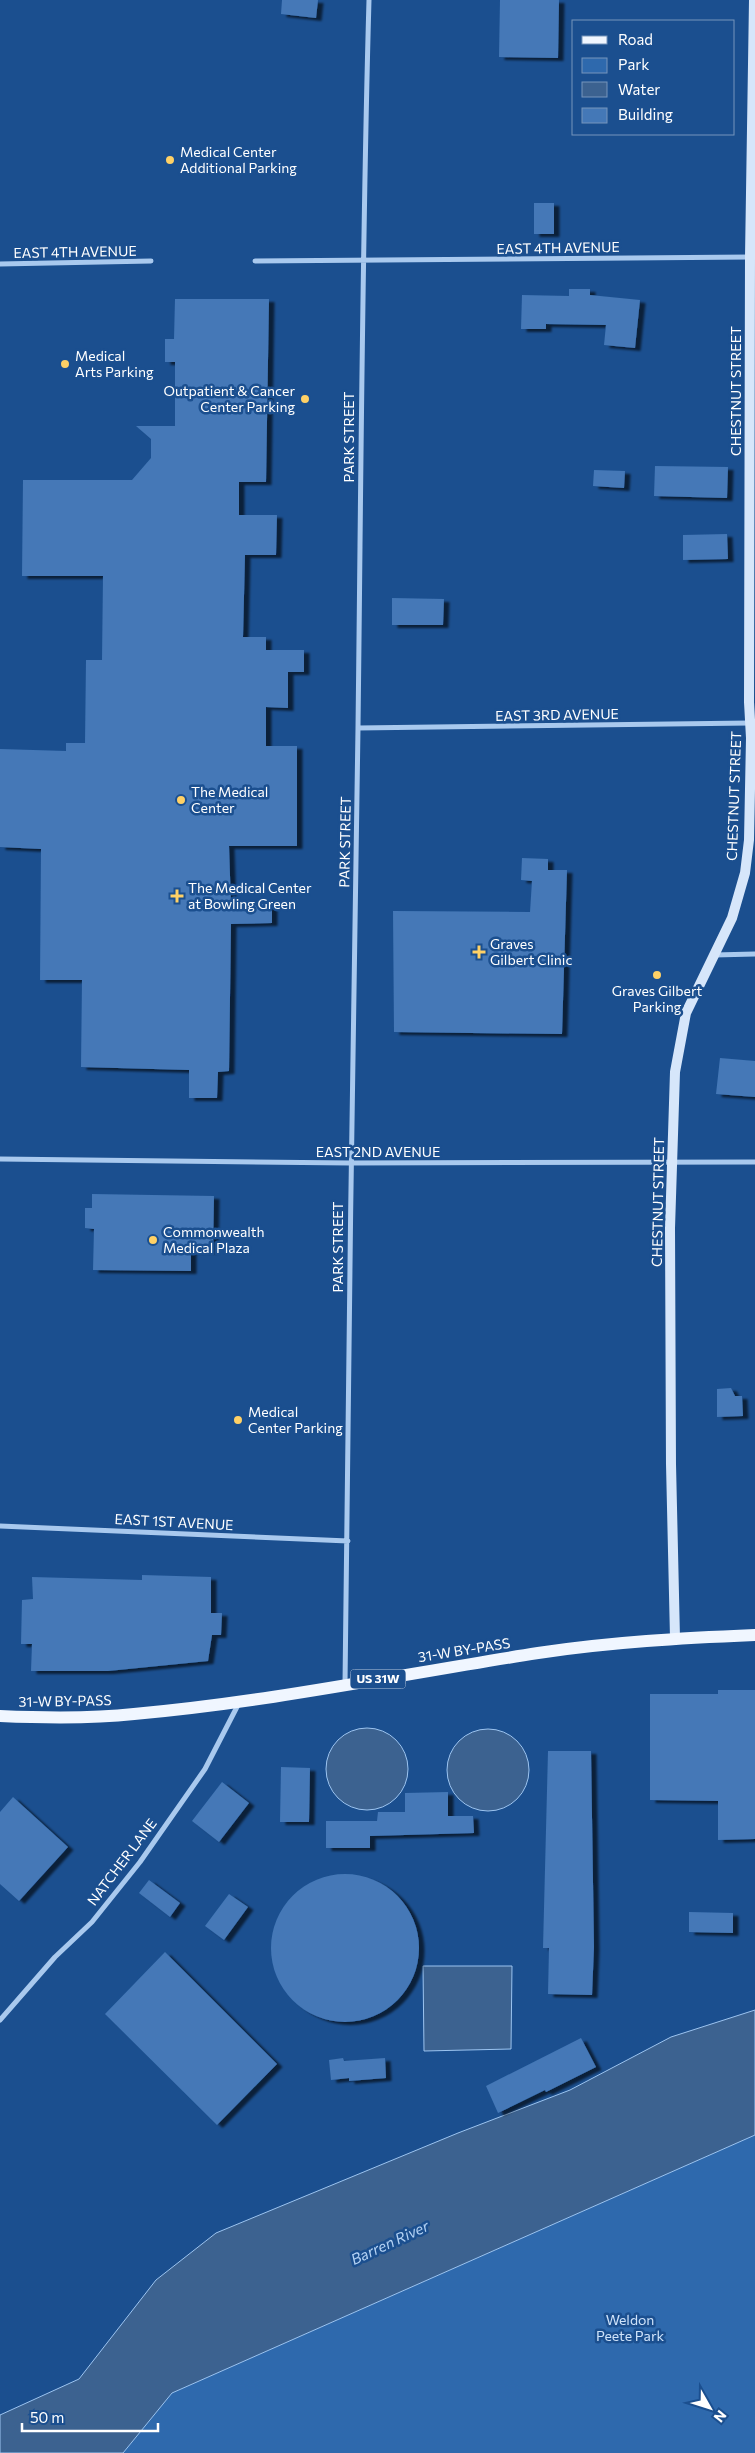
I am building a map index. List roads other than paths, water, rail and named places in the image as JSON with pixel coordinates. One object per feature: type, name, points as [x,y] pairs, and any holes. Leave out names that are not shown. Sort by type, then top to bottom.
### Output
[{"type":"main road","name":"31-W BY-PASS","points":[[0,1716],[60,1718],[133,1714],[240,1701],[541,1653],[675,1638],[755,1634]]},
{"type":"street","name":"PARK STREET","points":[[345,1684],[348,1541],[350,1163],[358,728],[362,261],[368,0]]},
{"type":"street","name":"CHESTNUT STREET","points":[[675,1638],[670,1458],[670,1228],[675,1072],[686,1013],[735,911],[745,873],[749,840],[752,723],[754,0]]},
{"type":"street","name":"EAST 4TH AVENUE","points":[[255,261],[752,257]]},
{"type":"street","name":"EAST 4TH AVENUE","points":[[0,264],[151,261]]},
{"type":"street","name":"EAST 3RD AVENUE","points":[[358,728],[752,723]]},
{"type":"street","points":[[714,955],[755,954]]},
{"type":"street","name":"EAST 2ND AVENUE","points":[[0,1160],[350,1163],[755,1162]]},
{"type":"street","name":"EAST 1ST AVENUE","points":[[0,1526],[348,1541]]},
{"type":"street","name":"NATCHER LANE","points":[[0,2020],[55,1957],[92,1922],[140,1862],[205,1769],[240,1701]]},
{"type":"water","points":[[367,1728],[383,1731],[396,1740],[405,1753],[408,1769],[405,1785],[396,1798],[383,1807],[367,1810],[351,1807],[338,1798],[329,1785],[326,1769],[329,1753],[338,1740],[351,1731]]},
{"type":"water","points":[[488,1729],[504,1732],[517,1741],[526,1754],[529,1770],[526,1786],[517,1799],[504,1808],[488,1811],[472,1808],[459,1799],[450,1786],[447,1770],[450,1754],[459,1741],[472,1732]]},
{"type":"water","points":[[423,1966],[512,1966],[511,2049],[424,2051]]},
{"type":"water","name":"Barren River","points":[[755,2010],[755,2135],[172,2393],[123,2453],[0,2453],[0,2415],[79,2379],[156,2280],[216,2233],[458,2133],[570,2090],[671,2037]]},
{"type":"place","name":"Medical Center Additional Parking","points":[[170,160]]},
{"type":"place","name":"Medical Arts Parking","points":[[65,364]]},
{"type":"place","name":"Outpatient & Cancer Center Parking","points":[[305,399]]},
{"type":"place","name":"The Medical Center","points":[[181,800]]},
{"type":"place","name":"The Medical Center at Bowling Green","points":[[177,896]]},
{"type":"place","name":"Graves Gilbert Clinic","points":[[479,952]]},
{"type":"place","name":"Graves Gilbert Parking","points":[[657,975]]},
{"type":"place","name":"Commonwealth Medical Plaza","points":[[153,1240]]},
{"type":"place","name":"Medical Center Parking","points":[[238,1420]]},
{"type":"park label","name":"Weldon Peete Park","points":[[630,2328]]}]
